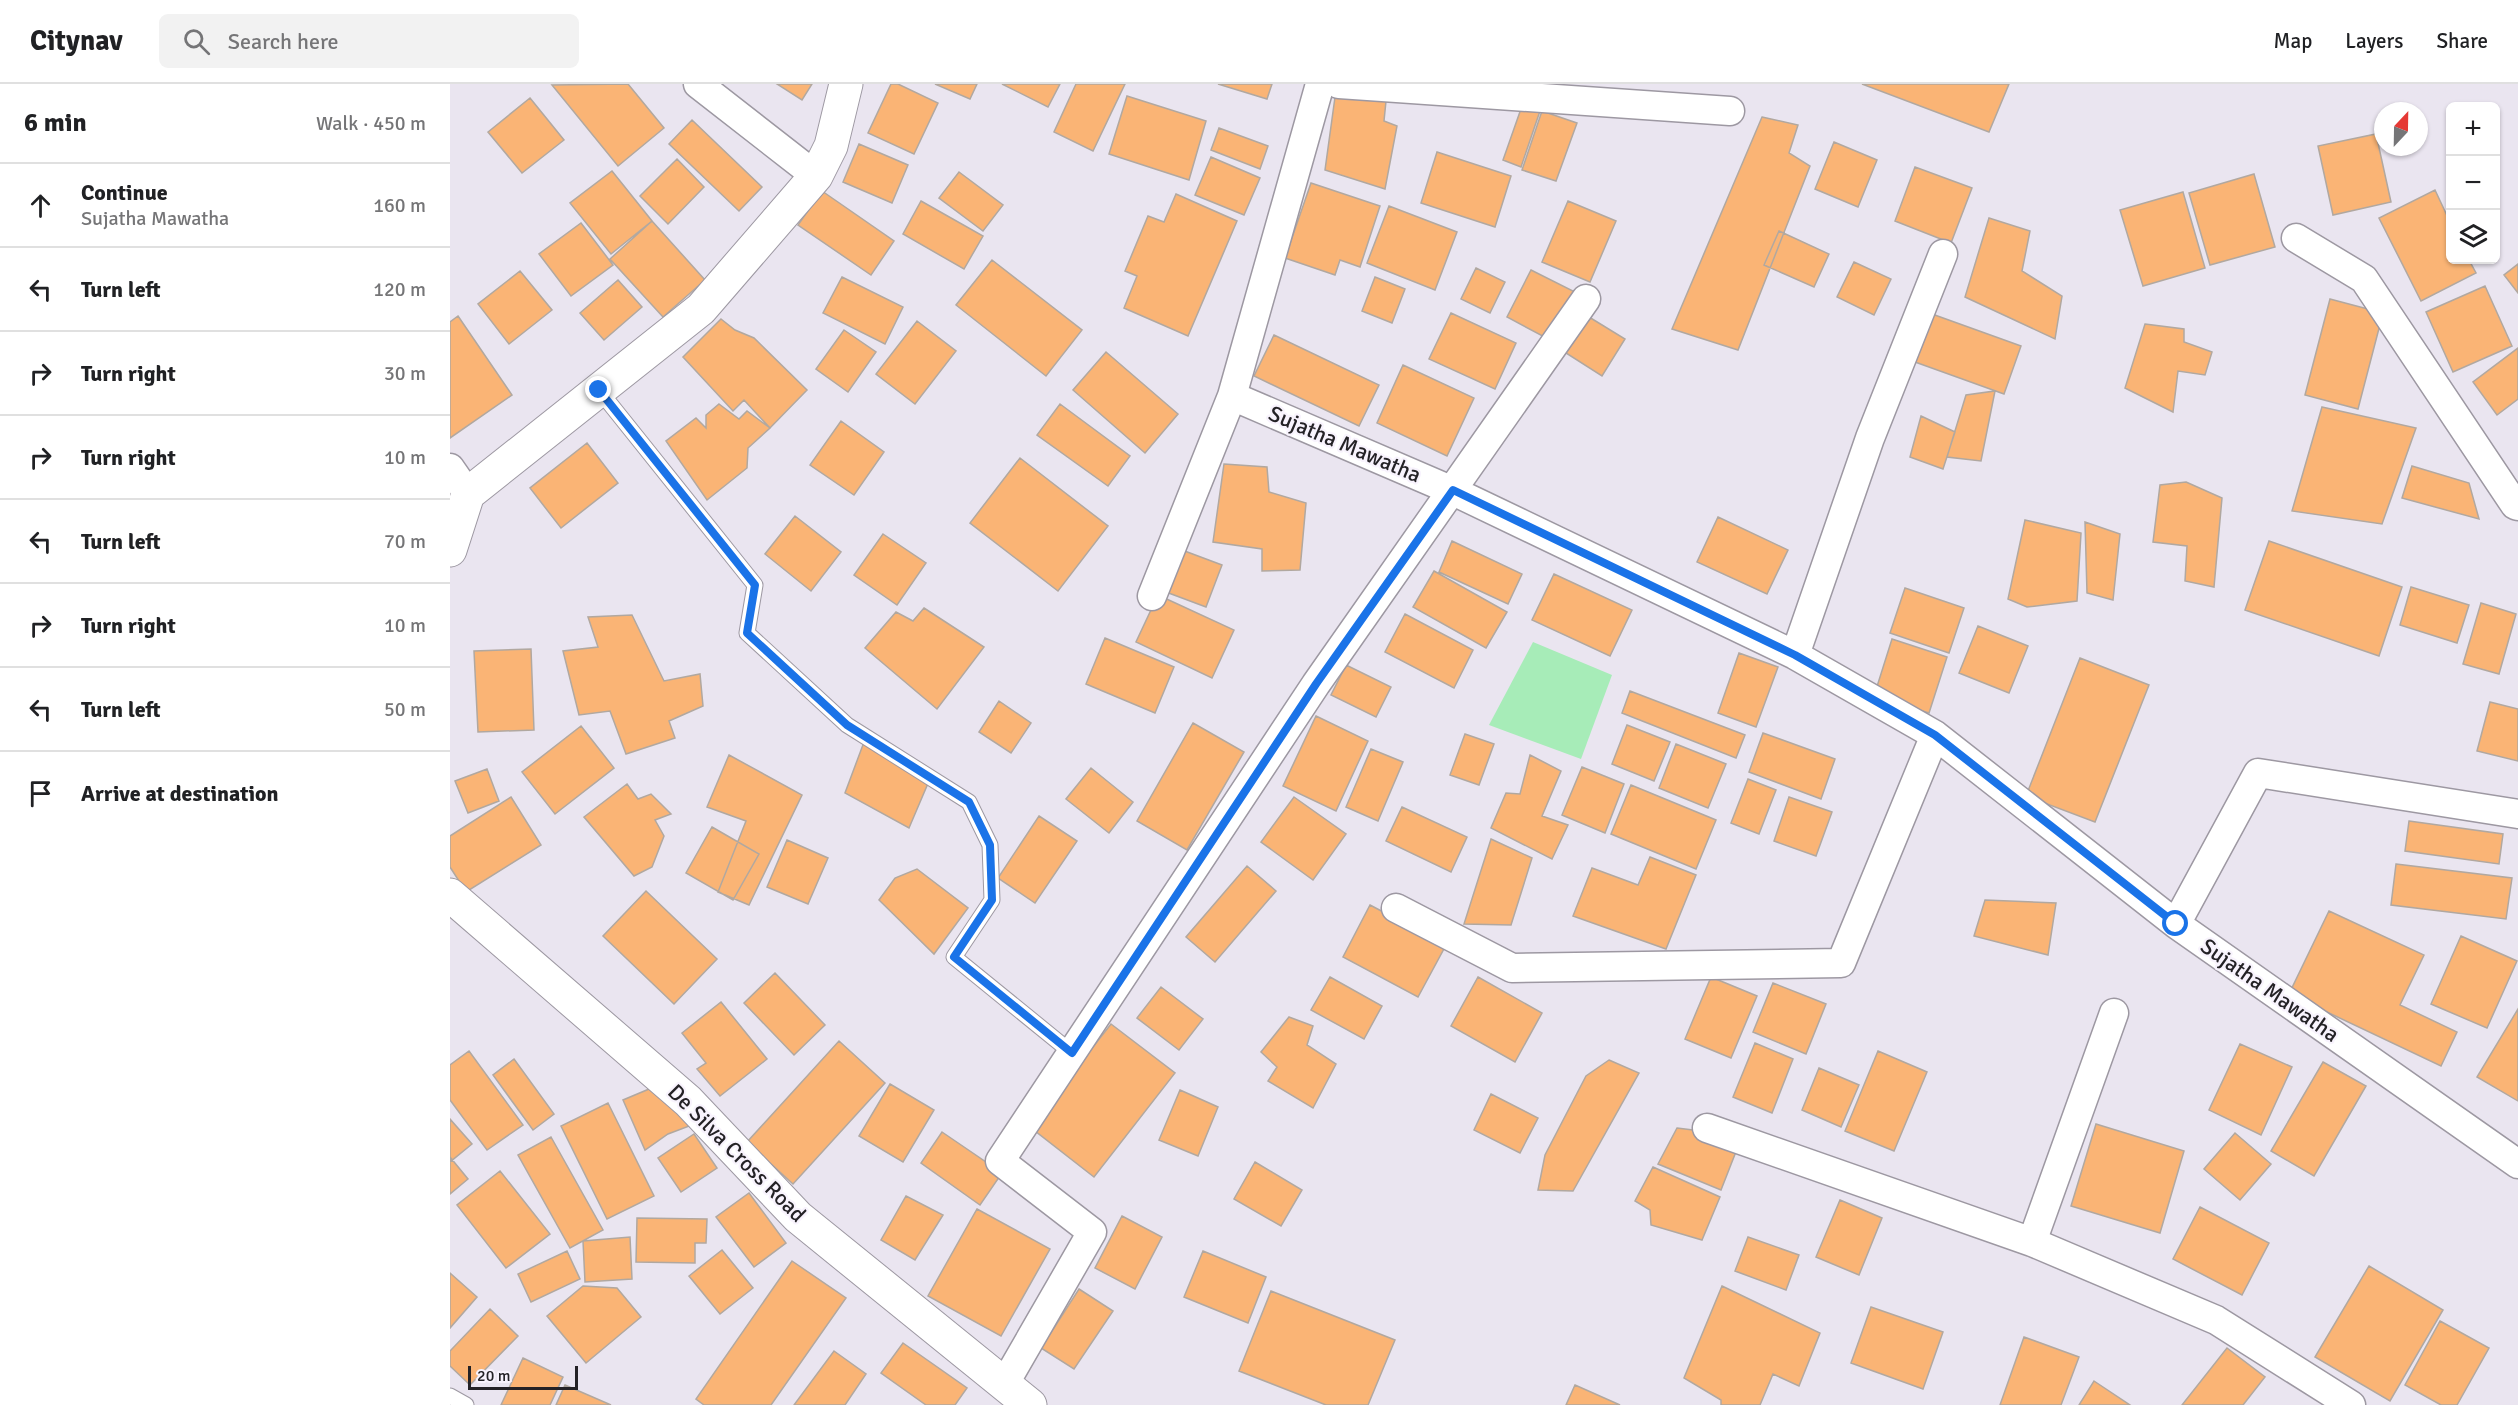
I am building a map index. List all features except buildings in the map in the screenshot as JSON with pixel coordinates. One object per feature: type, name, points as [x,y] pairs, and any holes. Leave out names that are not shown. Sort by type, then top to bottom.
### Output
[{"type":"street","points":[[698,84],[816,176]]},
{"type":"street","points":[[450,550],[459,481],[599,390],[701,309],[816,176],[831,146],[846,84]]},
{"type":"street","points":[[1152,596],[1232,396],[1320,84]]},
{"type":"street","points":[[1339,84],[1730,111]]},
{"type":"street","points":[[2296,238],[2364,279],[2515,505],[2518,506]]},
{"type":"street","points":[[1795,655],[1870,438],[1942,254]]},
{"type":"street","points":[[1005,1383],[1092,1232],[1000,1161],[1316,684],[1586,298]]},
{"type":"street","name":"Sujatha Mawatha","points":[[1232,396],[1453,490],[1795,655],[1935,735],[2176,924],[2518,1164]]},
{"type":"street","points":[[1396,908],[1512,968],[1841,963],[1935,735]]},
{"type":"street","points":[[2176,924],[2258,773],[2518,814]]},
{"type":"street","name":"De Silva Cross Road","points":[[450,895],[688,1101],[798,1217],[1030,1405]]},
{"type":"street","points":[[2032,1242],[2114,1013]]},
{"type":"street","points":[[1707,1128],[2032,1242],[2216,1320],[2351,1405]]},
{"type":"lane","points":[[599,390],[755,585],[747,633],[847,725],[969,802],[990,845],[992,900],[954,957],[1072,1053]]},
{"type":"lane","points":[[450,1396],[466,1405]]},
{"type":"green space","points":[[1533,642],[1612,675],[1581,759],[1489,725]]},
{"type":"route","points":[[599,390],[755,585],[747,633],[847,725],[969,802],[990,845],[992,900],[954,957],[1072,1053],[1316,684],[1453,490],[1795,655],[1935,735],[2176,924]]}]
